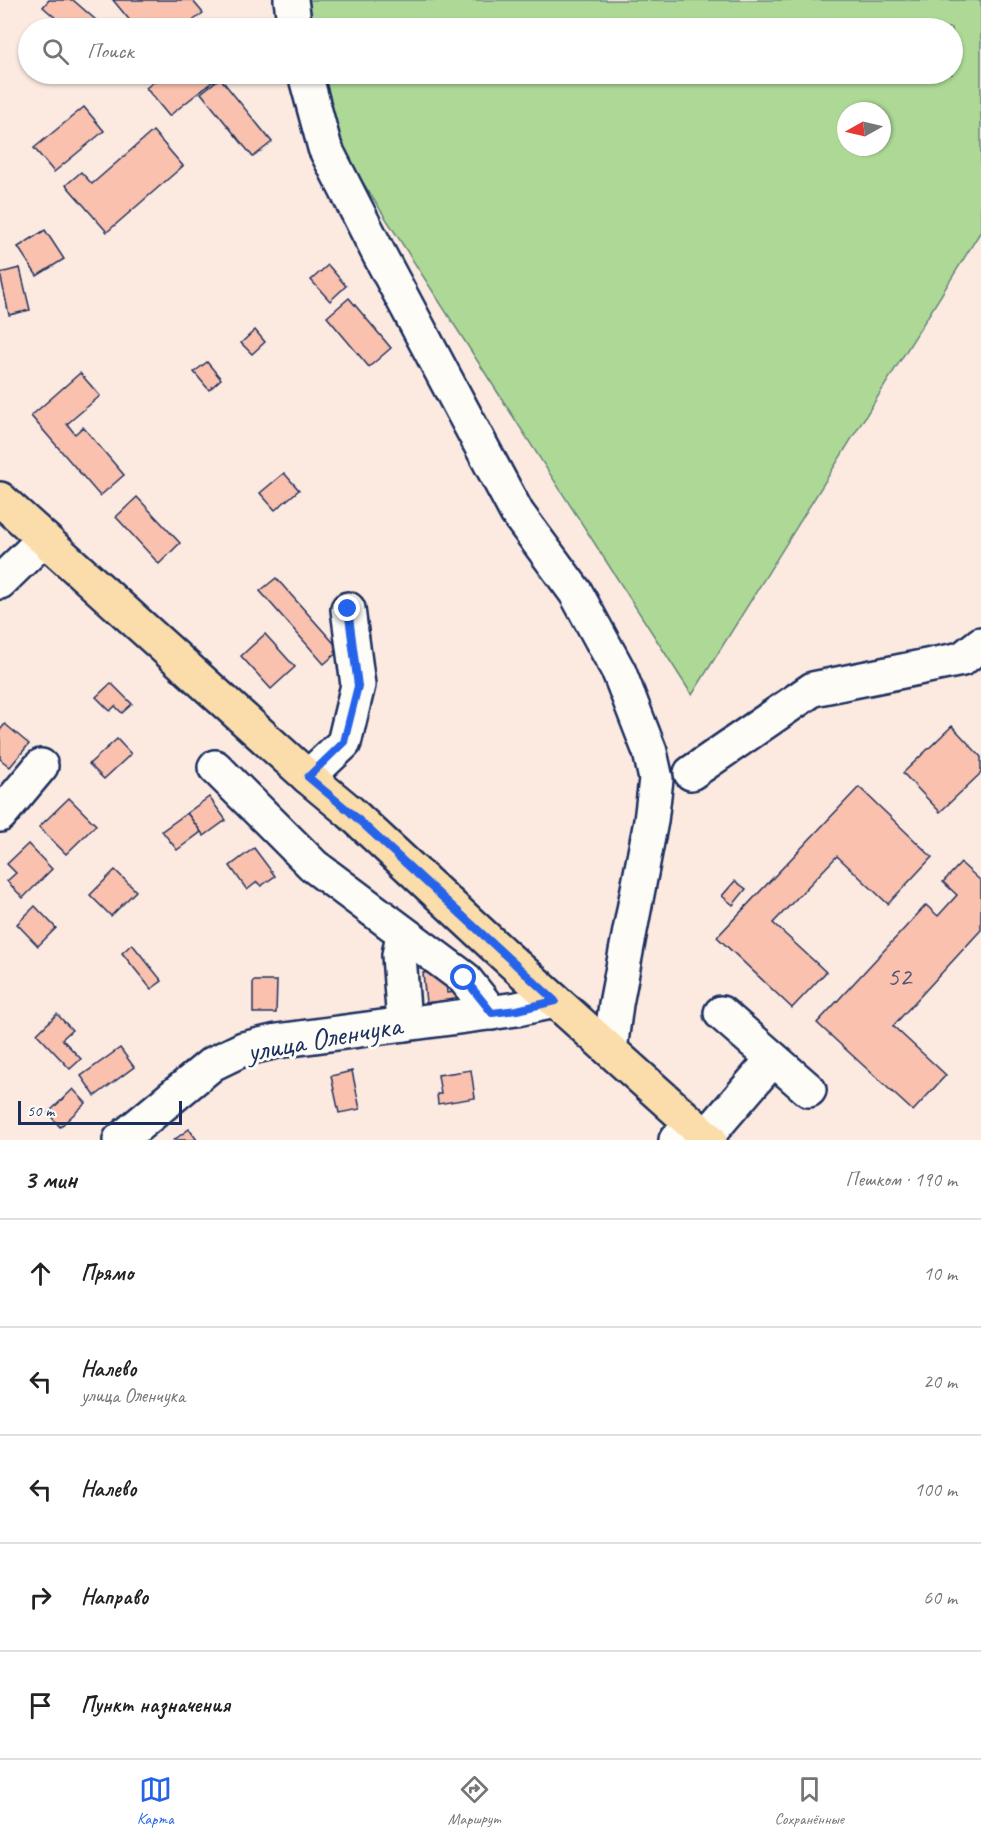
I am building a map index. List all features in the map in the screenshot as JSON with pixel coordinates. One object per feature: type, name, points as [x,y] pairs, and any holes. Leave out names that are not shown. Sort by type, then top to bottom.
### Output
[{"type":"main road","points":[[0,499],[308,777],[350,812],[610,1050],[697,1136]]},
{"type":"street","points":[[291,0],[294,18]]},
{"type":"street","points":[[308,84],[326,148],[380,256],[517,513],[576,593],[620,672],[650,752],[656,779],[651,821],[616,1004],[610,1050]]},
{"type":"street","points":[[0,582],[44,539]]},
{"type":"street","points":[[308,777],[344,742],[358,686],[348,609]]},
{"type":"street","points":[[691,773],[813,689],[962,659],[981,644]]},
{"type":"street","points":[[0,815],[40,766]]},
{"type":"street","points":[[215,767],[314,866],[464,978],[492,1013]]},
{"type":"street","points":[[403,934],[399,955],[404,1024]]},
{"type":"street","name":"улица Оленчука","points":[[120,1140],[212,1064],[243,1048],[277,1041],[517,1010],[555,1001]]},
{"type":"street","points":[[721,1013],[809,1090]]},
{"type":"street","points":[[697,1136],[773,1059]]},
{"type":"green space","points":[[301,0],[981,0],[981,231],[692,695],[333,136],[320,84],[963,84],[963,18],[306,18]]},
{"type":"building","points":[[49,0],[73,0],[94,18],[56,18],[43,7]]},
{"type":"building","points":[[113,0],[192,0],[203,13],[196,18],[128,18]]},
{"type":"building","points":[[151,84],[209,84],[169,116],[146,88]]},
{"type":"building","points":[[212,84],[225,84],[272,142],[253,157],[201,93]]},
{"type":"building","points":[[84,107],[104,131],[54,172],[34,148]]},
{"type":"building","points":[[153,131],[183,166],[107,232],[66,185],[81,172],[92,184]]},
{"type":"building","points":[[45,230],[64,259],[37,276],[18,247]]},
{"type":"building","points":[[328,265],[346,286],[330,301],[311,280]]},
{"type":"building","points":[[20,268],[30,310],[9,315],[0,273]]},
{"type":"building","points":[[349,298],[391,348],[369,367],[327,317]]},
{"type":"building","points":[[255,330],[265,342],[252,354],[241,343]]},
{"type":"building","points":[[207,362],[221,379],[209,390],[194,372]]},
{"type":"building","points":[[80,373],[100,396],[67,424],[75,434],[83,427],[124,475],[100,496],[31,416]]},
{"type":"building","points":[[284,473],[299,490],[275,510],[260,493]]},
{"type":"building","points":[[137,497],[180,543],[159,564],[116,517]]},
{"type":"building","points":[[276,578],[340,650],[324,664],[260,591]]},
{"type":"building","points":[[265,634],[295,667],[271,689],[241,656]]},
{"type":"building","points":[[111,683],[132,704],[122,713],[115,706],[110,711],[96,697]]},
{"type":"building","points":[[5,724],[29,744],[10,767],[0,759],[0,730]]},
{"type":"building","points":[[952,726],[981,757],[981,773],[940,812],[903,773]]},
{"type":"building","points":[[117,739],[131,754],[104,779],[89,764]]},
{"type":"building","points":[[859,787],[932,857],[888,904],[837,856],[773,923],[826,972],[792,1008],[717,937]]},
{"type":"building","points":[[209,797],[226,820],[204,836],[187,813]]},
{"type":"building","points":[[69,798],[96,825],[66,854],[39,827]]},
{"type":"building","points":[[187,813],[201,832],[177,850],[162,831]]},
{"type":"building","points":[[28,844],[52,869],[23,898],[7,881],[16,873],[7,864]]},
{"type":"building","points":[[254,848],[275,876],[261,886],[257,882],[247,890],[230,866]]},
{"type":"building","points":[[961,863],[981,881],[981,930],[893,1026],[946,1075],[913,1111],[817,1023],[926,905],[938,916],[957,895],[943,882]]},
{"type":"building","points":[[115,870],[136,891],[111,916],[90,895]]},
{"type":"building","points":[[735,881],[746,889],[733,905],[722,896]]},
{"type":"building","points":[[35,906],[56,928],[38,946],[17,924]]},
{"type":"building","points":[[132,944],[162,981],[151,989],[122,953]]},
{"type":"building","points":[[445,970],[447,993],[457,992],[458,1002],[426,1003],[423,973]]},
{"type":"building","points":[[253,981],[277,981],[276,1013],[253,1013]]},
{"type":"building","points":[[57,1014],[72,1030],[62,1039],[81,1059],[70,1069],[37,1034]]},
{"type":"building","points":[[120,1048],[134,1067],[95,1096],[81,1076]]},
{"type":"building","points":[[471,1070],[475,1098],[438,1104],[437,1094],[441,1094],[438,1075]]},
{"type":"building","points":[[352,1071],[360,1109],[339,1113],[331,1076]]},
{"type":"building","points":[[73,1089],[86,1103],[60,1127],[48,1113]]},
{"type":"building","points":[[189,1129],[197,1140],[174,1140]]},
{"type":"route","points":[[348,609],[358,686],[344,742],[308,777],[350,812],[555,1001],[492,1013],[464,978]]}]
